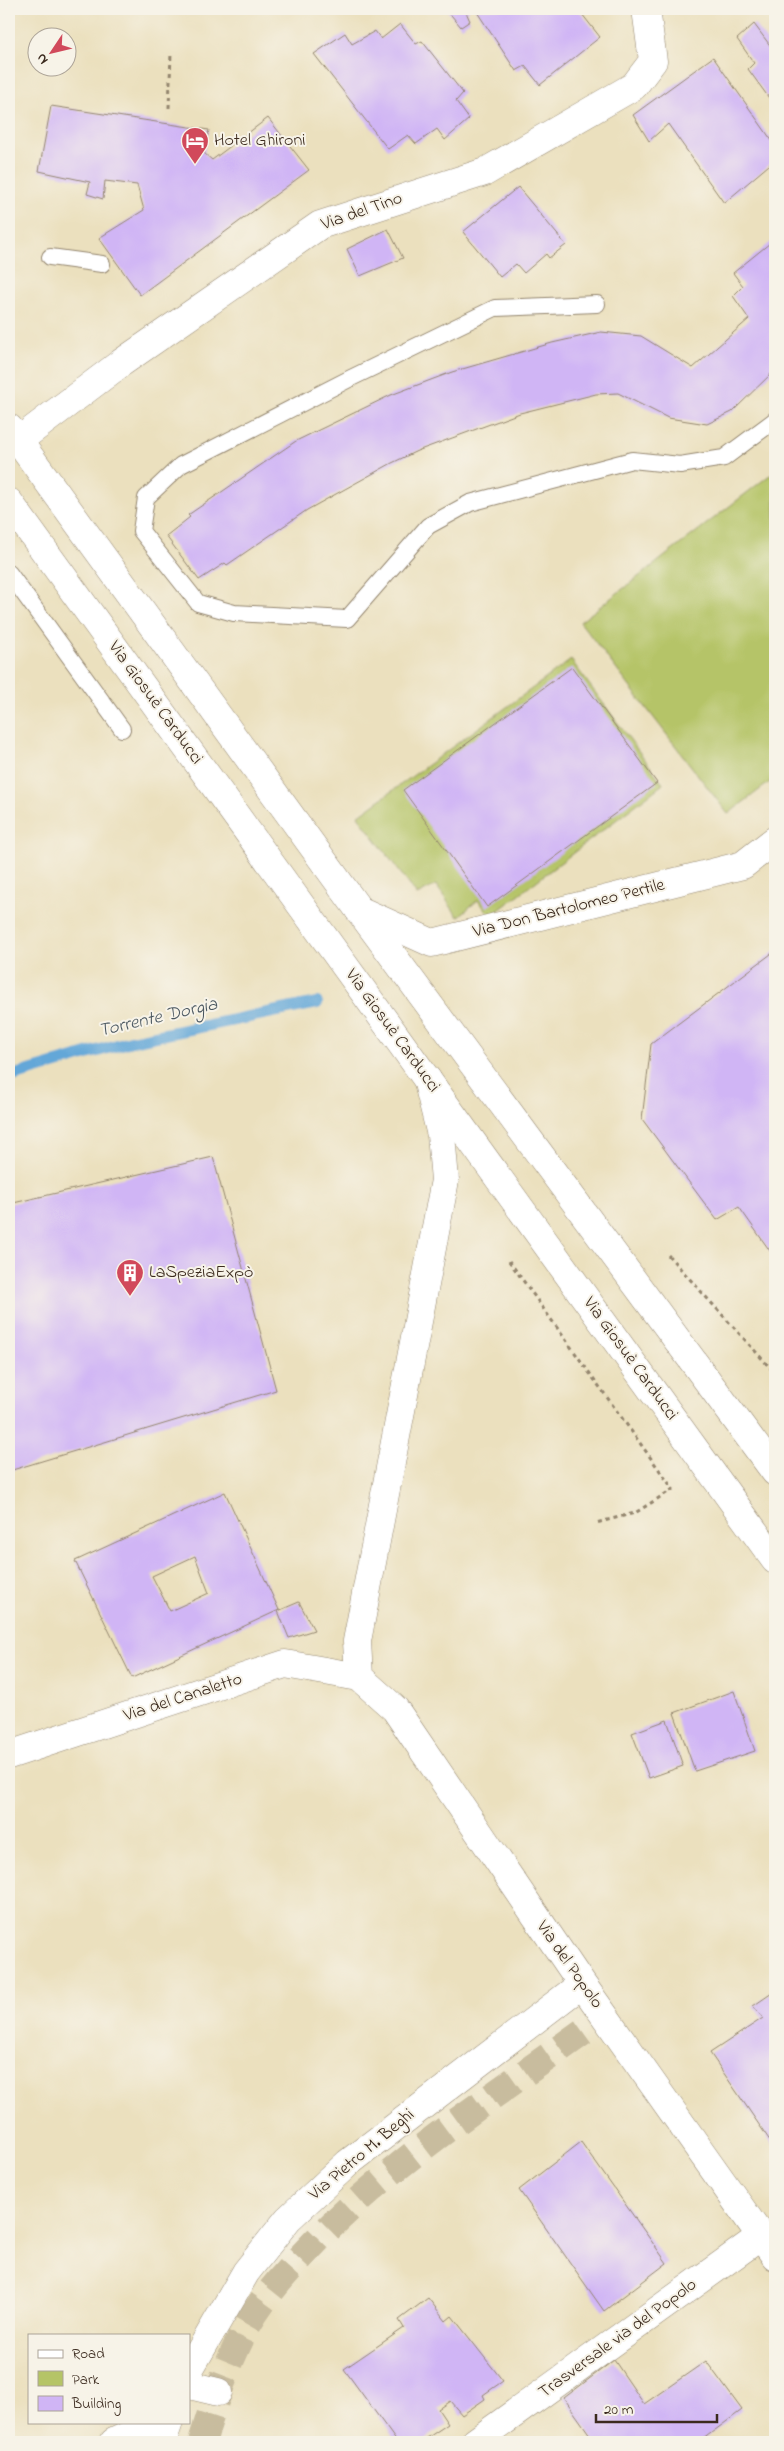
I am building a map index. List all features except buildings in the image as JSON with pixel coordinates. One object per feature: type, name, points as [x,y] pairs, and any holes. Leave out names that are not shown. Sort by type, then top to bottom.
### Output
[{"type":"street","name":"Via del Tino","points":[[13,434],[121,363],[320,225],[485,172],[634,86],[653,61],[646,9]]},
{"type":"street","points":[[13,434],[359,910],[775,1472]]},
{"type":"street","name":"Via Giosuè Carducci","points":[[9,502],[775,1560]]},
{"type":"street","name":"Via Don Bartolomeo Pertile","points":[[359,910],[432,943],[743,865],[775,840]]},
{"type":"street","points":[[360,1677],[357,1641],[445,1180],[441,1135],[427,1079]]},
{"type":"street","name":"Via del Canaletto","points":[[9,1755],[285,1664],[360,1677]]},
{"type":"street","name":"Via del Popolo","points":[[360,1677],[395,1709],[582,1984],[768,2246]]},
{"type":"street","name":"Via Pietro M. Beghi","points":[[190,2368],[246,2272],[288,2219],[348,2163],[582,1984]]},
{"type":"street","name":"Trasversale via del Popolo","points":[[475,2442],[768,2246]]},
{"type":"street","points":[[190,2385],[218,2392]]},
{"type":"street","points":[[114,2442],[142,2429],[145,2424]]},
{"type":"street","points":[[162,2442],[168,2424]]},
{"type":"lane","points":[[50,257],[102,264]]},
{"type":"lane","points":[[597,304],[495,308],[351,378],[181,465],[146,498],[141,531],[198,603],[234,613],[347,619],[428,526],[470,503],[632,460],[680,465],[724,458],[775,420]]},
{"type":"lane","points":[[9,573],[122,729]]},
{"type":"path","points":[[169,108],[171,53]]},
{"type":"path","points":[[668,1255],[775,1373]]},
{"type":"path","points":[[509,1261],[673,1490],[636,1513],[596,1523]]},
{"type":"green space","points":[[775,471],[775,778],[728,814],[580,622]]},
{"type":"green space","points":[[571,660],[663,784],[491,916],[478,900],[458,917],[436,885],[417,895],[358,816]]},
{"type":"waterway","name":"Torrente Dorgia","points":[[9,1077],[131,1041],[317,1003]]},
{"type":"tunnel","points":[[202,2442],[227,2369],[247,2326],[270,2292],[288,2271],[349,2209],[419,2150],[605,2016]]},
{"type":"place","name":"Hotel Ghironi","points":[[195,165]]},
{"type":"place","name":"LaSpeziaExpò","points":[[130,1297]]}]
